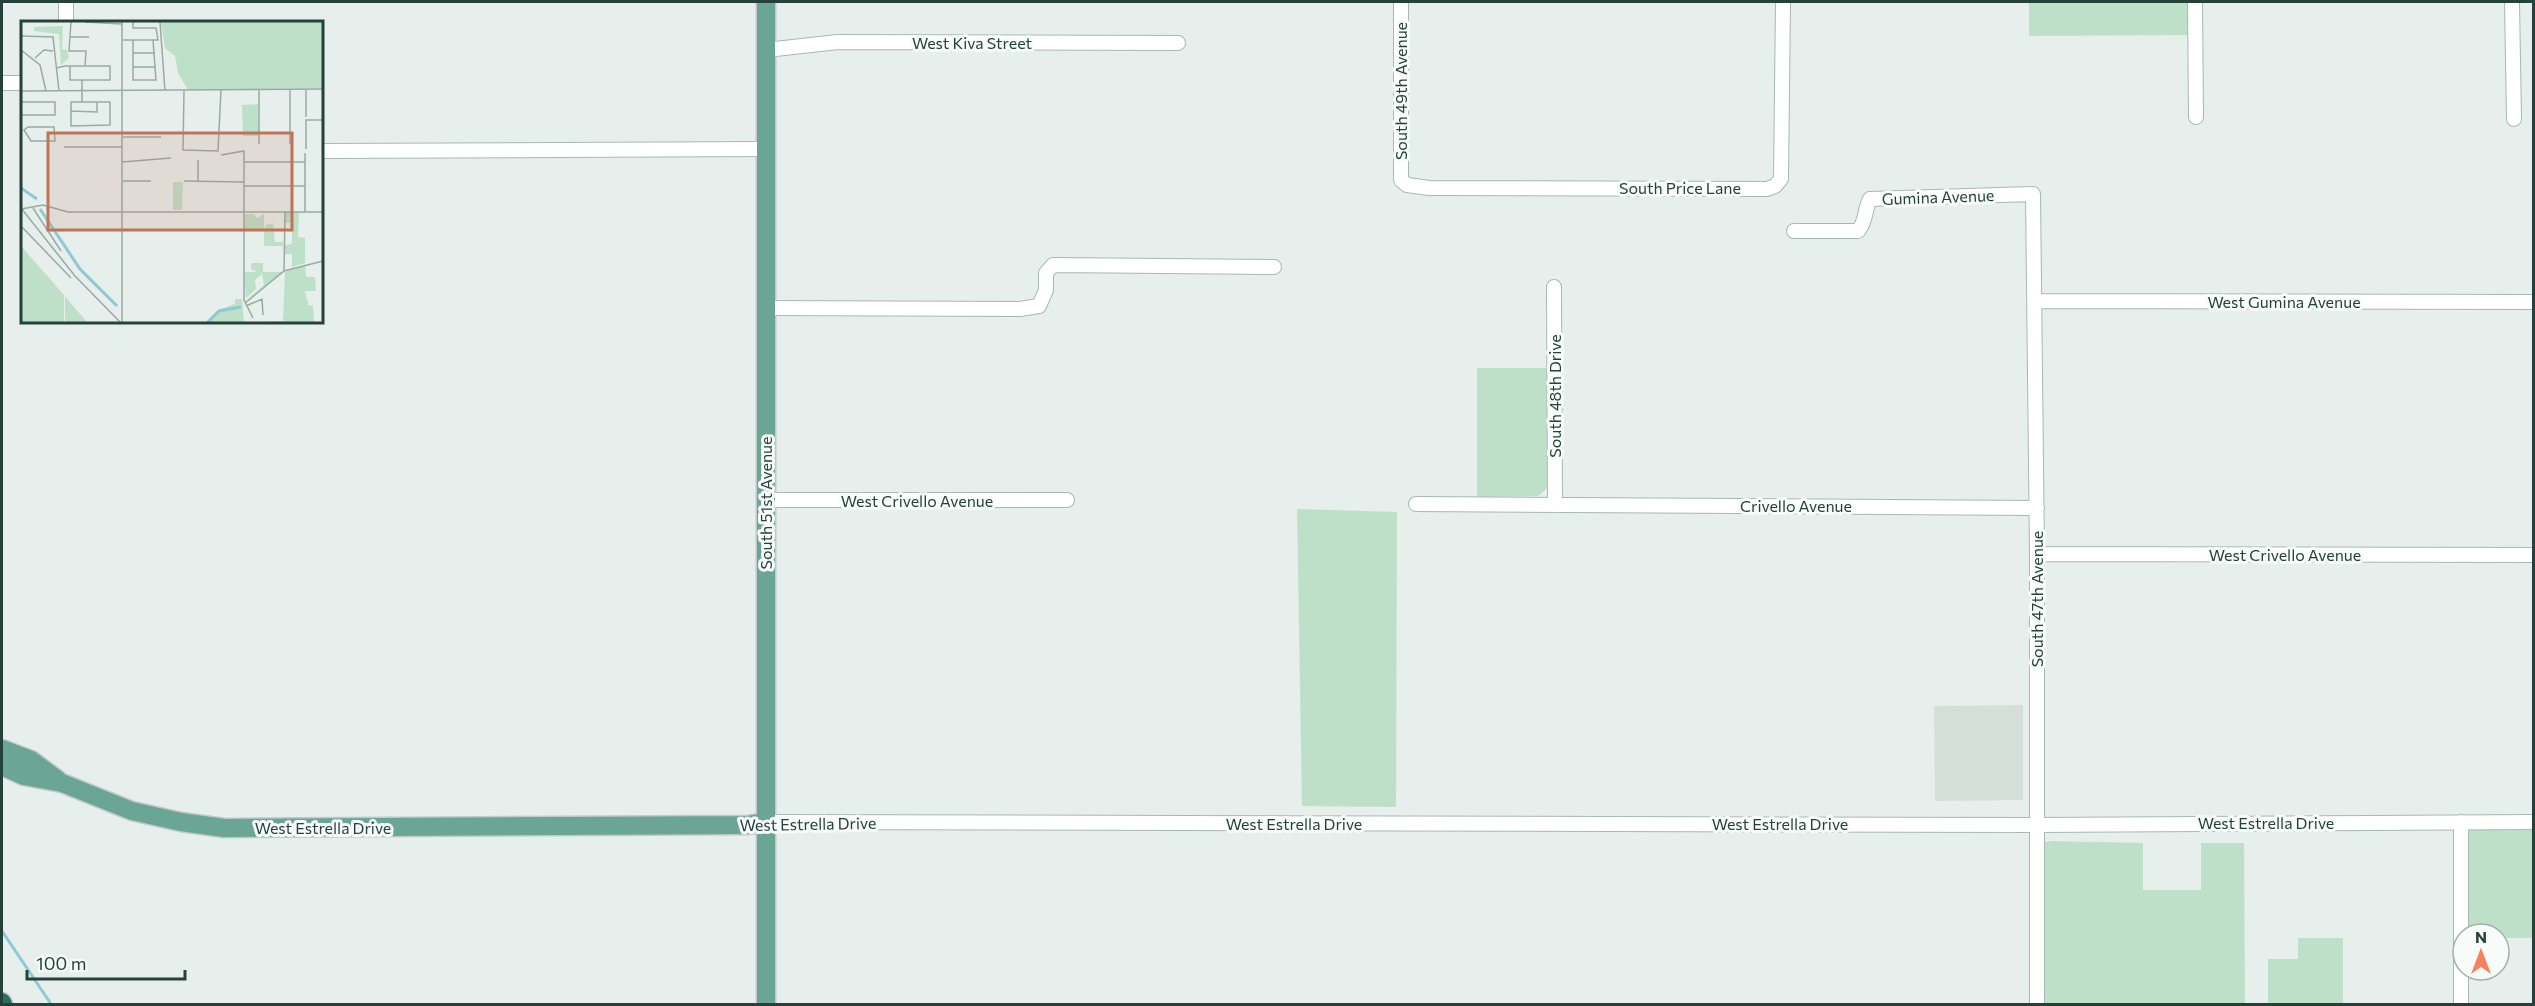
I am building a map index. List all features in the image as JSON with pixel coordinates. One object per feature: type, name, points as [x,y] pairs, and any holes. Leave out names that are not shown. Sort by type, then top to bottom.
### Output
[{"type":"main road","name":"South 51st Avenue","points":[[766,2],[766,1005]]},
{"type":"main road","name":"West Estrella Drive","points":[[2,749],[31,760],[62,783]]},
{"type":"main road","name":"West Estrella Drive","points":[[2,766],[24,776],[62,783],[132,811],[224,828],[736,825],[766,822]]},
{"type":"street","points":[[66,2],[66,21]]},
{"type":"street","name":"South 49th Avenue","points":[[1401,2],[1401,180]]},
{"type":"street","name":"South Price Lane","points":[[1401,180],[1407,185],[1429,188],[1767,189],[1775,186],[1781,179],[1783,2]]},
{"type":"street","points":[[2195,2],[2196,117]]},
{"type":"street","points":[[2512,2],[2514,119]]},
{"type":"street","name":"West Kiva Street","points":[[766,50],[838,42],[1178,43]]},
{"type":"street","points":[[2,83],[21,83]]},
{"type":"street","points":[[322,151],[766,149]]},
{"type":"street","name":"Gumina Avenue","points":[[1794,231],[1858,231],[1866,222],[1867,206],[1870,200],[2033,194]]},
{"type":"street","name":"South 47th Avenue","points":[[2033,194],[2037,508],[2037,1005]]},
{"type":"street","points":[[766,308],[1020,309],[1040,306],[1046,290],[1046,273],[1053,265],[1274,267]]},
{"type":"street","name":"South 48th Drive","points":[[1554,286],[1556,505]]},
{"type":"street","name":"West Gumina Avenue","points":[[2035,301],[2534,302]]},
{"type":"street","name":"West Crivello Avenue","points":[[766,500],[1067,500]]},
{"type":"street","points":[[1416,504],[1556,505]]},
{"type":"street","name":"Crivello Avenue","points":[[1556,505],[2037,508]]},
{"type":"street","name":"West Crivello Avenue","points":[[2037,554],[2534,555]]},
{"type":"street","name":"West Estrella Drive","points":[[766,822],[2036,825],[2534,822]]},
{"type":"street","points":[[2461,822],[2461,1005]]},
{"type":"shaded area","points":[[2023,705],[2023,800],[1935,801],[1934,706]]},
{"type":"green space","points":[[2029,2],[2190,2],[2190,35],[2029,36]]},
{"type":"green space","points":[[1477,368],[1551,368],[1552,484],[1538,496],[1477,497]]},
{"type":"green space","points":[[1297,509],[1397,512],[1396,807],[1302,806]]},
{"type":"green space","points":[[2468,828],[2533,829],[2533,938],[2511,938],[2511,922],[2467,922]]},
{"type":"green space","points":[[2051,841],[2143,843],[2143,890],[2201,890],[2201,843],[2244,843],[2245,1004],[2039,1004],[2041,843]]},
{"type":"green space","points":[[2298,938],[2343,938],[2343,1004],[2268,1004],[2268,959],[2298,959]]},
{"type":"waterway","points":[[2,931],[51,1004]]}]
